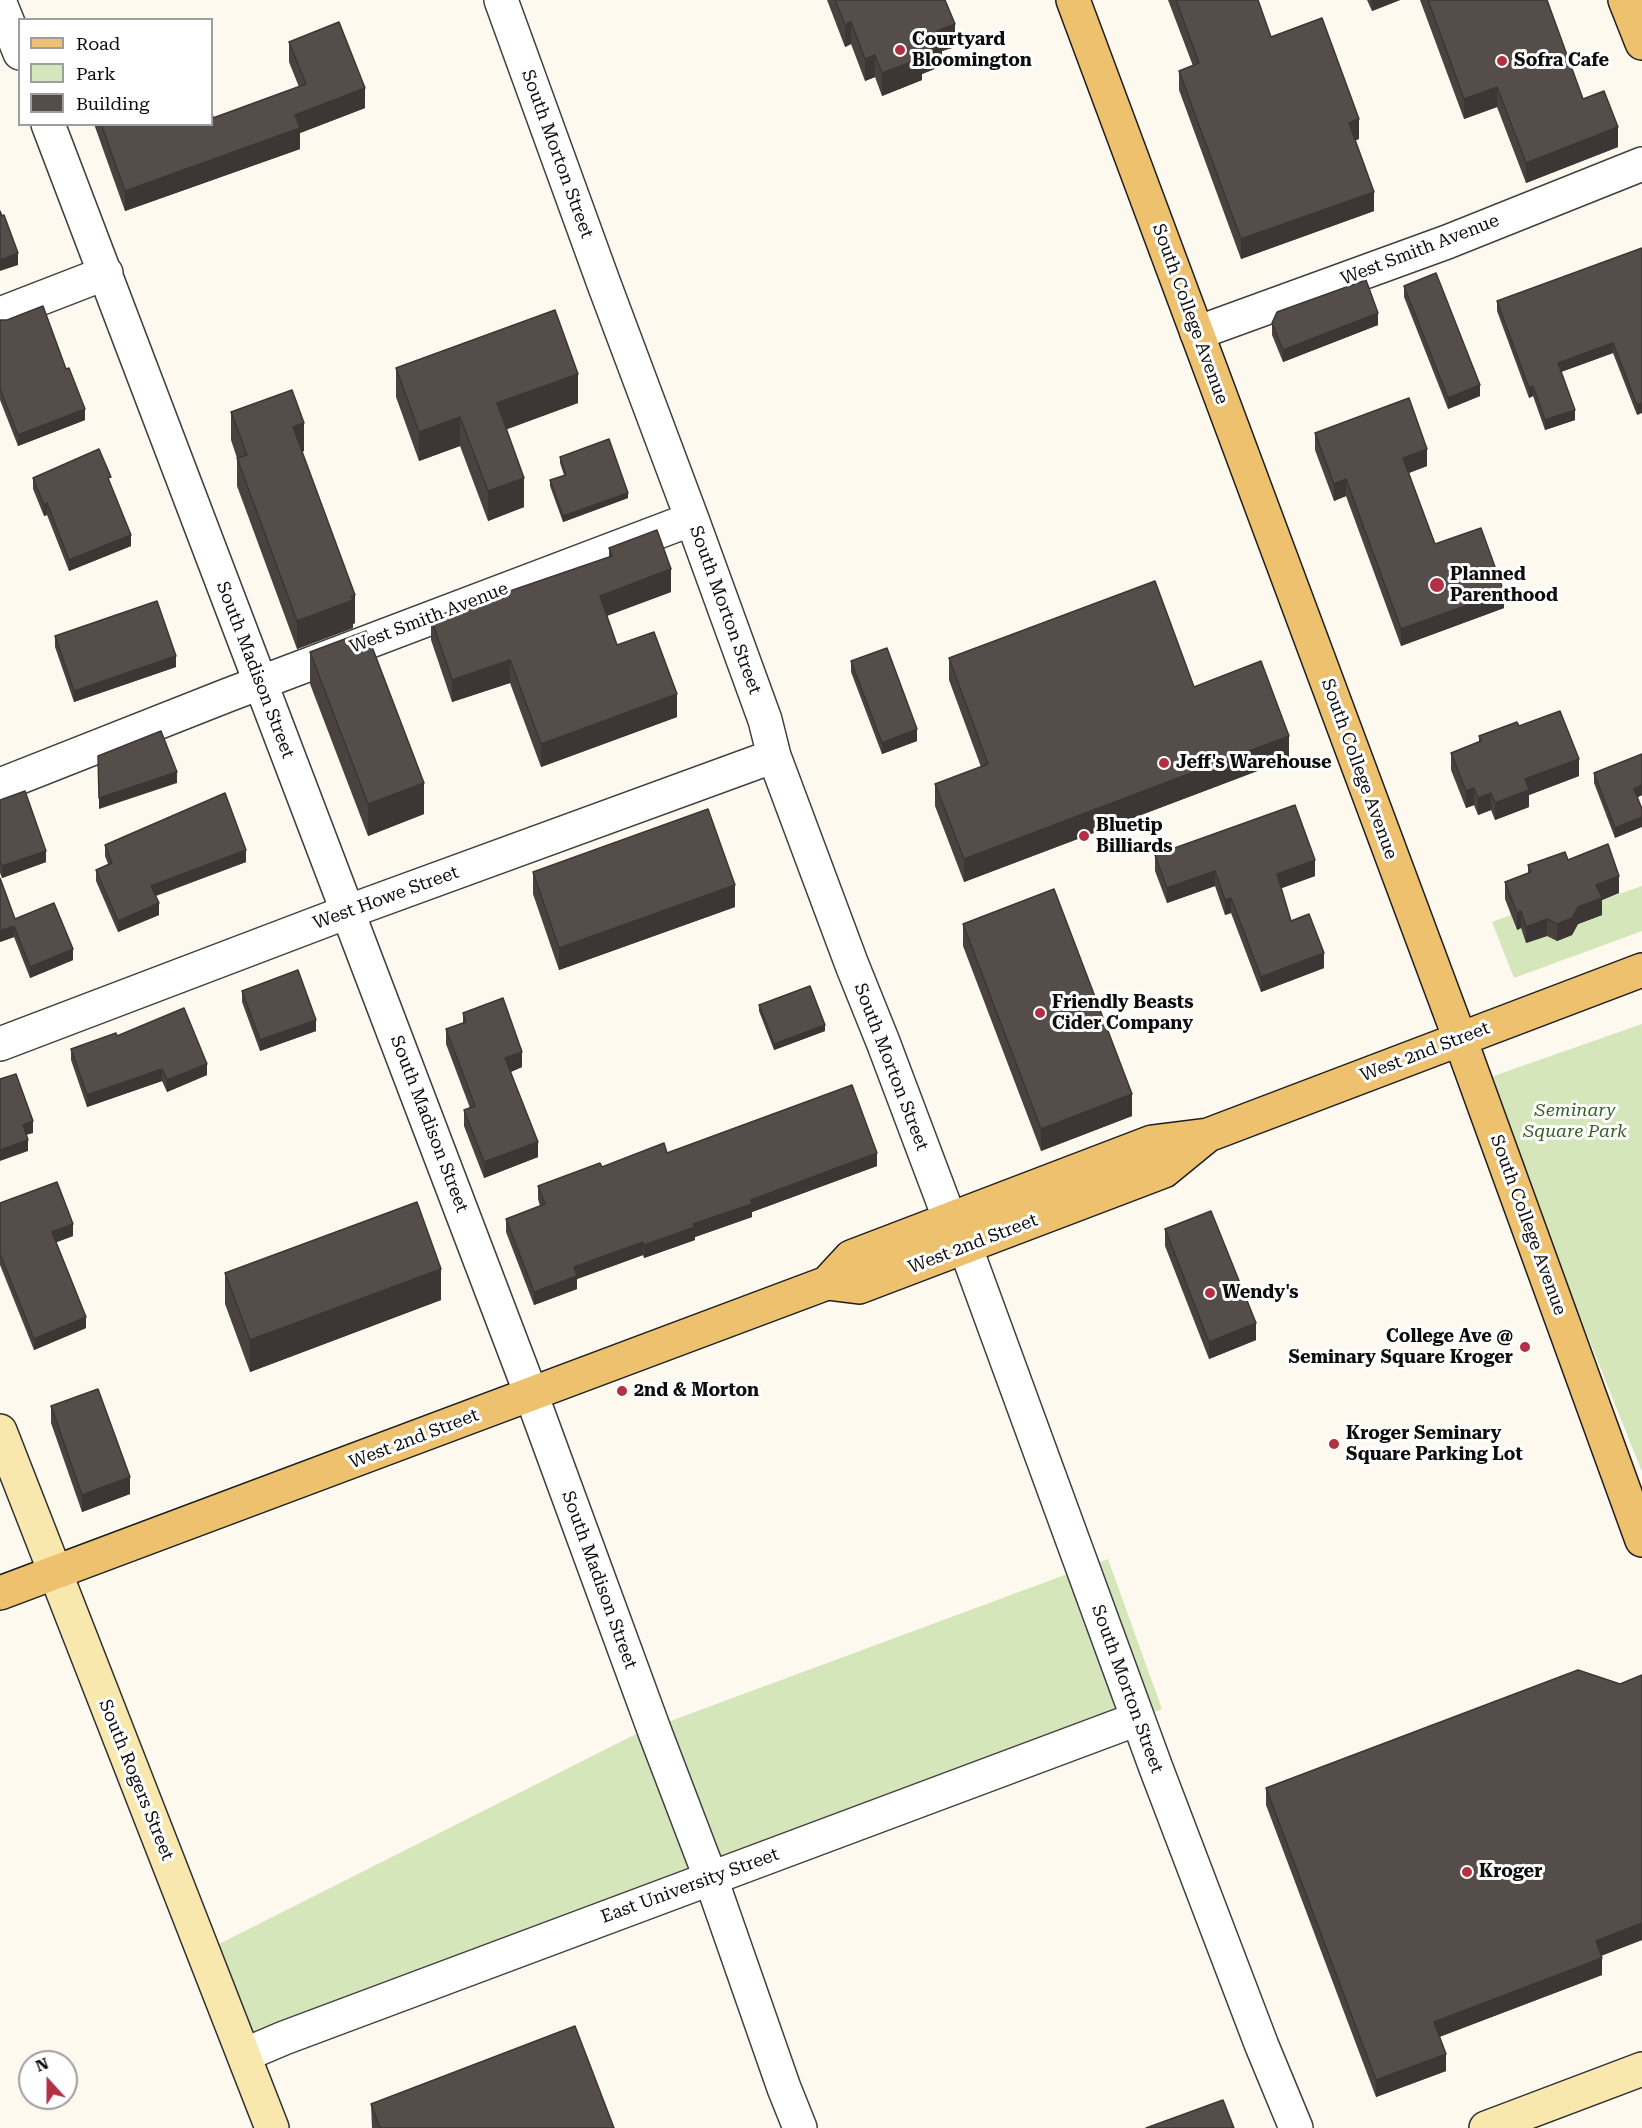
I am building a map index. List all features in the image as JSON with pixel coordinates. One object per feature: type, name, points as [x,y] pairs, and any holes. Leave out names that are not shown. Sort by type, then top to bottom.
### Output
[{"type":"main road","name":"South College Avenue","points":[[1073,0],[1460,1039],[1642,1540]]},
{"type":"main road","points":[[1625,0],[1642,43]]},
{"type":"main road","name":"West 2nd Street","points":[[0,1593],[827,1283],[859,1287],[957,1233],[1044,1200],[1164,1172],[1208,1135],[1642,970]]},
{"type":"street","name":"South Morton Street","points":[[501,0],[692,519],[765,720],[774,756],[852,965],[957,1233],[1137,1719],[1296,2128]]},
{"type":"street","points":[[0,3],[18,48]]},
{"type":"street","name":"South Madison Street","points":[[49,126],[531,1395],[711,1879],[800,2128]]},
{"type":"street","name":"West Smith Avenue","points":[[1197,333],[1447,242],[1642,164]]},
{"type":"street","points":[[0,314],[106,273]]},
{"type":"street","name":"West Smith Avenue","points":[[0,785],[260,682],[692,519]]},
{"type":"street","name":"West Howe Street","points":[[0,1044],[347,912],[774,756]]},
{"type":"street","name":"South Rogers Street","points":[[0,1431],[272,2128]]},
{"type":"street","name":"East University Street","points":[[244,2055],[284,2038],[1137,1719]]},
{"type":"street","points":[[1486,2128],[1642,2069]]},
{"type":"green space","points":[[1642,886],[1642,931],[1514,978],[1492,922],[1511,915],[1516,930],[1521,928],[1526,943],[1547,936],[1572,935],[1596,902]]},
{"type":"green space","name":"Seminary Square Park","points":[[1642,1024],[1642,1472],[1485,1079]]},
{"type":"green space","points":[[1108,1559],[1162,1709],[253,2051],[213,1947],[638,1733]]},
{"type":"building","name":"Courtyard Bloomington","points":[[835,0],[945,0],[955,24],[937,31],[942,44],[920,53],[922,58],[882,73],[875,55],[865,59],[851,22],[845,25]]},
{"type":"building","points":[[1176,0],[1258,0],[1271,37],[1322,18],[1359,119],[1349,123],[1374,192],[1241,239],[1179,71],[1199,63]]},
{"type":"building","name":"Sofra Cafe","points":[[1428,0],[1547,0],[1583,99],[1604,91],[1618,127],[1526,163],[1497,87],[1464,99]]},
{"type":"building","points":[[339,22],[365,88],[295,115],[300,128],[125,191],[102,126],[213,126],[213,118],[306,84],[289,42]]},
{"type":"building","points":[[0,211],[2,216],[4,215],[18,253],[0,260]]},
{"type":"building","points":[[1642,248],[1642,403],[1637,405],[1613,343],[1558,363],[1575,410],[1545,420],[1533,386],[1529,388],[1497,301]]},
{"type":"building","points":[[1436,273],[1480,385],[1448,398],[1404,286]]},
{"type":"building","points":[[1366,280],[1378,313],[1283,350],[1272,323],[1277,312]]},
{"type":"building","points":[[43,306],[66,369],[69,368],[85,409],[18,435],[0,389],[0,320],[7,320]]},
{"type":"building","points":[[555,310],[578,374],[497,403],[524,478],[488,491],[460,417],[419,432],[396,368]]},
{"type":"building","points":[[292,390],[304,423],[293,427],[355,595],[351,596],[353,600],[297,621],[237,458],[247,455],[231,412]]},
{"type":"building","points":[[1409,398],[1427,449],[1403,458],[1435,544],[1481,528],[1504,592],[1401,629],[1346,479],[1334,484],[1315,433]]},
{"type":"building","points":[[609,439],[628,493],[563,516],[550,480],[566,475],[560,457]]},
{"type":"building","points":[[99,449],[131,535],[69,560],[47,503],[44,505],[33,478]]},
{"type":"building","points":[[657,530],[671,569],[600,596],[617,645],[654,632],[677,694],[541,744],[510,660],[452,680],[431,618],[612,556],[609,548]]},
{"type":"building","points":[[1155,581],[1194,687],[1261,661],[1289,736],[964,859],[935,784],[988,764],[949,658]]},
{"type":"building","points":[[157,601],[176,656],[74,691],[55,636]]},
{"type":"building","points":[[366,631],[424,783],[368,804],[310,652]]},
{"type":"building","points":[[887,648],[917,729],[882,743],[851,661]]},
{"type":"building","points":[[1560,711],[1579,759],[1525,779],[1529,790],[1495,803],[1491,793],[1478,798],[1474,788],[1466,791],[1451,753],[1481,741],[1479,736],[1517,722],[1519,726]]},
{"type":"building","points":[[161,731],[177,772],[99,798],[98,756]]},
{"type":"building","points":[[1642,754],[1642,785],[1634,789],[1642,809],[1642,817],[1615,828],[1594,773]]},
{"type":"building","points":[[25,791],[46,851],[2,866],[0,862],[0,800]]},
{"type":"building","points":[[225,793],[246,850],[151,886],[159,903],[118,921],[96,870],[112,863],[105,845]]},
{"type":"building","points":[[1295,805],[1315,860],[1277,874],[1291,921],[1309,914],[1324,953],[1261,977],[1231,898],[1225,900],[1215,871],[1167,888],[1155,855]]},
{"type":"building","points":[[708,809],[735,885],[559,948],[533,872]]},
{"type":"building","points":[[1608,844],[1619,876],[1596,885],[1602,898],[1578,907],[1572,918],[1557,924],[1547,919],[1526,927],[1521,911],[1517,913],[1505,882],[1531,872],[1528,865],[1565,852],[1568,860]]},
{"type":"building","points":[[0,878],[15,919],[54,903],[73,949],[30,967],[14,926],[0,931]]},
{"type":"building","name":"Friendly Beasts Cider Company","points":[[1054,889],[1132,1094],[1041,1129],[963,924]]},
{"type":"building","points":[[298,970],[316,1020],[260,1040],[242,991]]},
{"type":"building","points":[[810,986],[825,1025],[774,1044],[759,1005]]},
{"type":"building","points":[[503,998],[522,1052],[505,1058],[538,1142],[484,1162],[464,1110],[475,1106],[446,1029],[466,1022],[463,1013]]},
{"type":"building","points":[[184,1008],[207,1064],[167,1080],[162,1069],[87,1095],[71,1049],[116,1033],[117,1036]]},
{"type":"building","points":[[16,1074],[33,1121],[23,1125],[28,1140],[0,1150],[0,1079]]},
{"type":"building","points":[[852,1085],[877,1153],[751,1200],[752,1204],[693,1224],[695,1227],[644,1245],[643,1242],[574,1267],[577,1276],[534,1292],[506,1219],[545,1204],[538,1186],[600,1163],[602,1167],[664,1143],[667,1153]]},
{"type":"building","points":[[57,1182],[73,1224],[52,1232],[86,1317],[34,1339],[0,1254],[0,1203]]},
{"type":"building","points":[[417,1202],[441,1269],[250,1340],[225,1273]]},
{"type":"building","name":"Wendy's","points":[[1211,1211],[1256,1323],[1209,1342],[1165,1229]]},
{"type":"building","points":[[98,1389],[130,1477],[82,1495],[51,1406]]},
{"type":"building","name":"Kroger","points":[[1578,1670],[1620,1684],[1642,1675],[1642,1923],[1596,1941],[1602,1958],[1434,2022],[1446,2054],[1376,2080],[1266,1788]]},
{"type":"building","points":[[575,2026],[614,2128],[380,2128],[371,2104]]},
{"type":"building","points":[[1223,2100],[1234,2128],[1146,2128]]},
{"type":"place","name":"Courtyard Bloomington","points":[[900,50]]},
{"type":"place","name":"Sofra Cafe","points":[[1502,61]]},
{"type":"place","name":"Planned Parenthood","points":[[1437,585]]},
{"type":"place","name":"Jeff's Warehouse","points":[[1164,763]]},
{"type":"place","name":"Bluetip Billiards","points":[[1084,836]]},
{"type":"place","name":"Friendly Beasts Cider Company","points":[[1040,1013]]},
{"type":"place","name":"Wendy's","points":[[1210,1293]]},
{"type":"place","name":"College Ave @ Seminary Square Kroger","points":[[1525,1347]]},
{"type":"place","name":"2nd & Morton","points":[[622,1391]]},
{"type":"place","name":"Kroger Seminary Square Parking Lot","points":[[1334,1444]]},
{"type":"place","name":"Kroger","points":[[1467,1872]]}]
